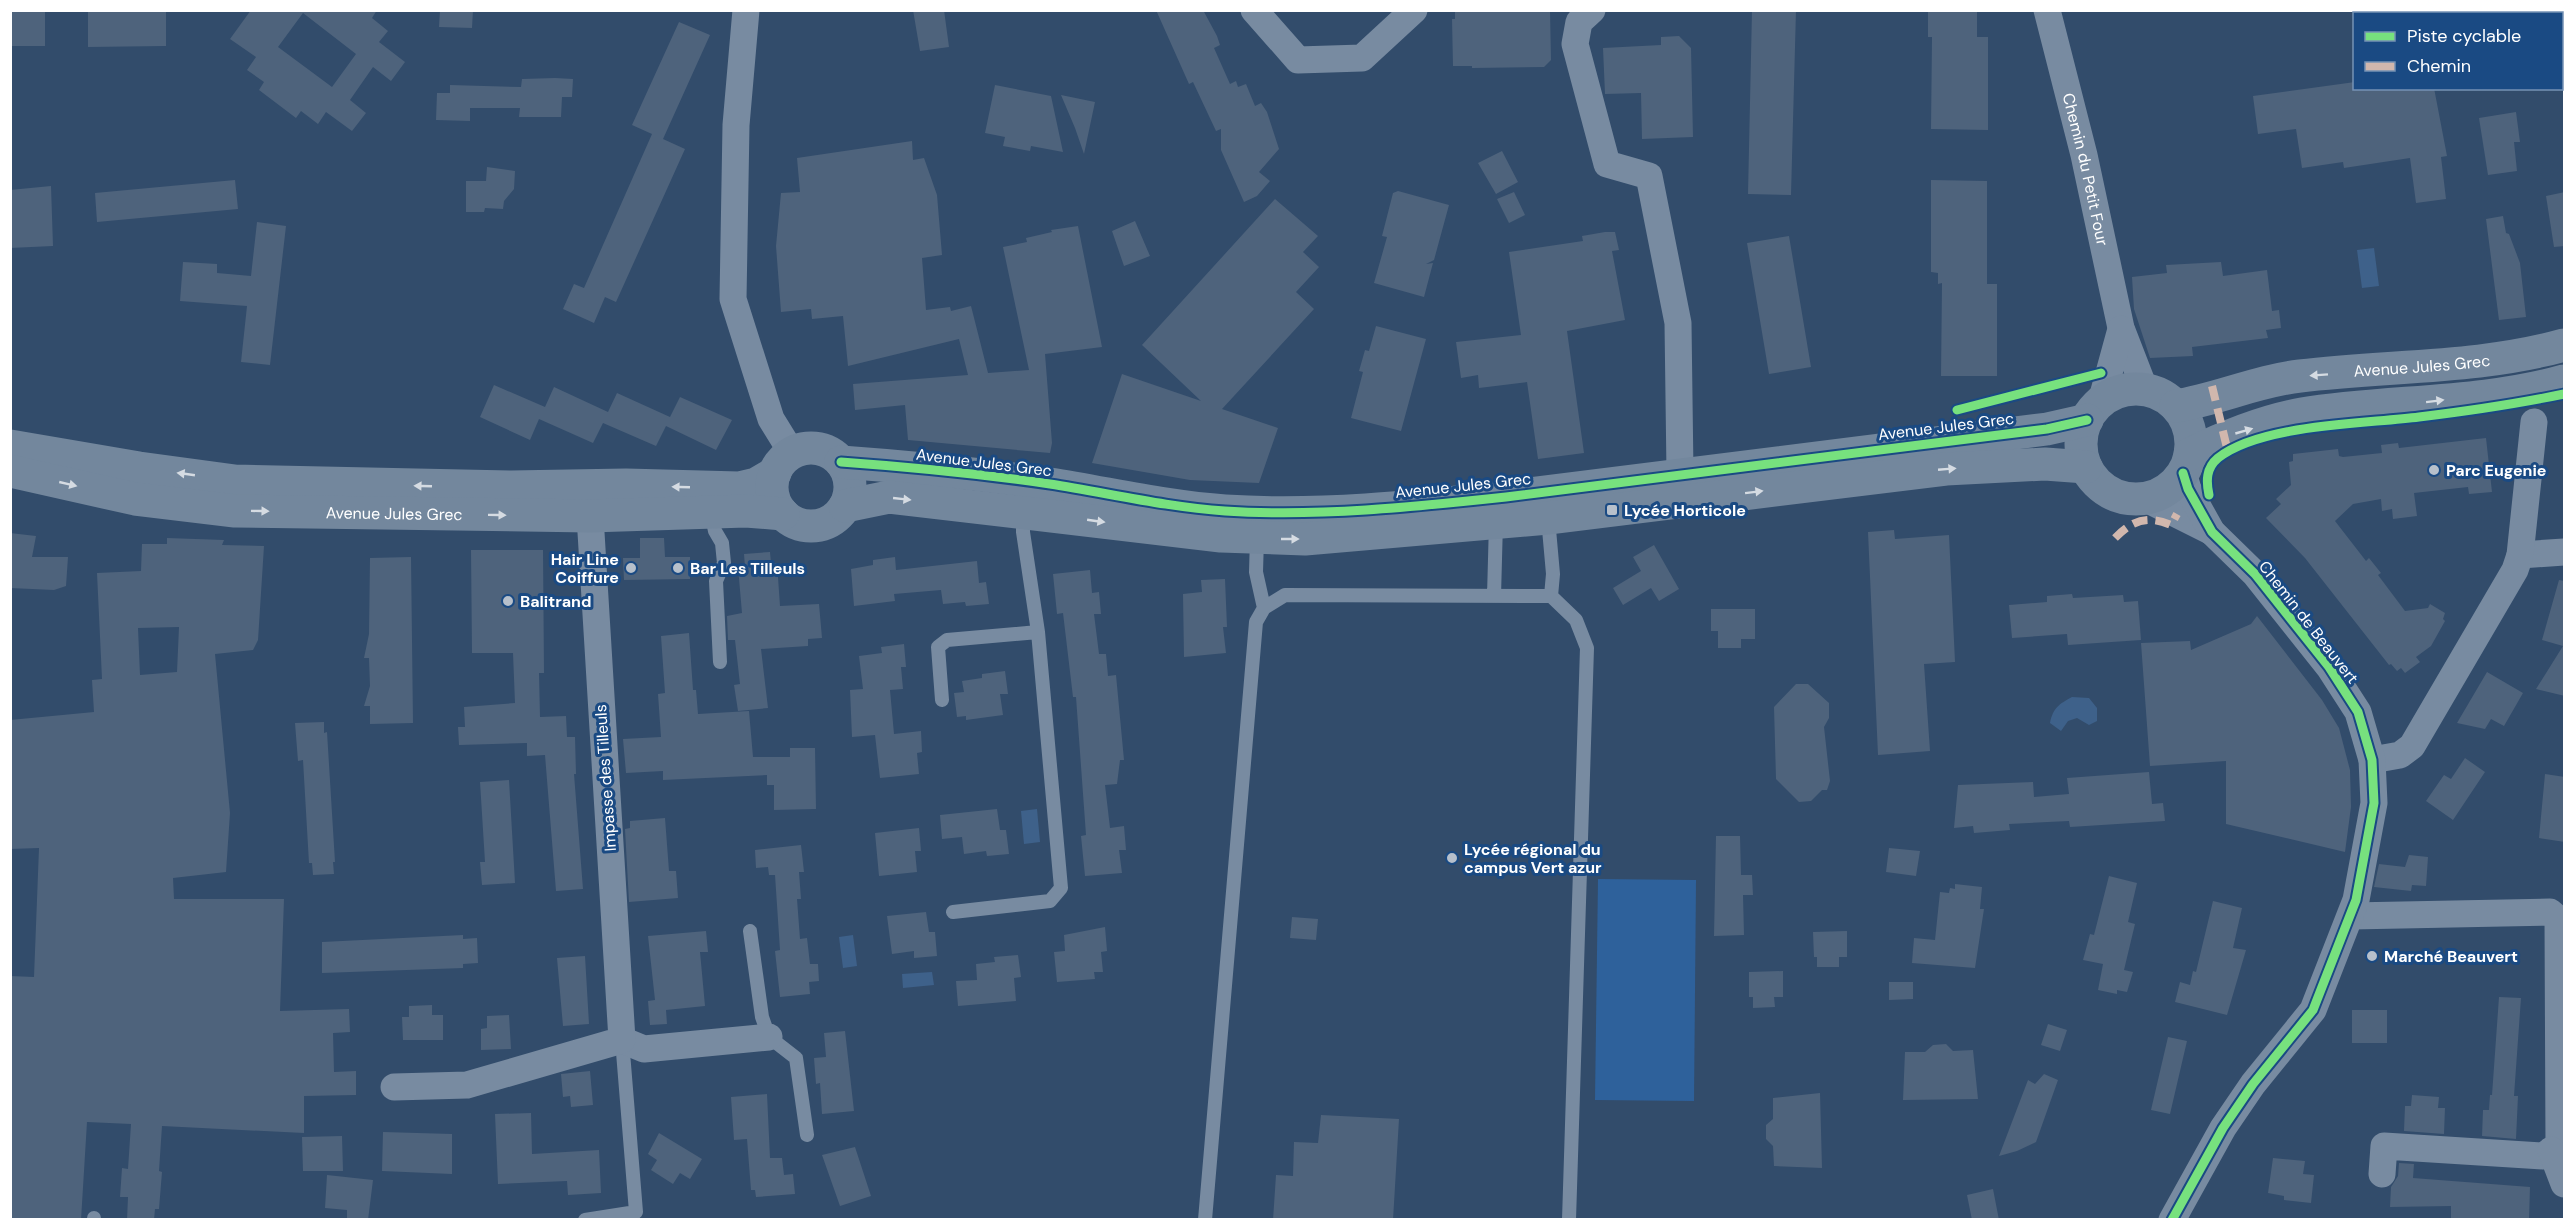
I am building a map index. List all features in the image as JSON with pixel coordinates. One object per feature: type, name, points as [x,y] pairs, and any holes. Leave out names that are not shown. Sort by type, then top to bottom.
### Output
[{"type":"street","points":[[746,10],[736,125],[732,299],[783,463]]},
{"type":"street","points":[[1254,10],[1298,60],[1362,58],[1414,10]]},
{"type":"street","points":[[1592,10],[1579,22],[1575,44],[1607,164],[1649,176],[1678,323],[1680,473]]},
{"type":"street","name":"Chemin du Petit Four","points":[[2047,10],[2084,155],[2121,328],[2145,390]]},
{"type":"street","name":"Chemin du Petit Four","points":[[2094,411],[2121,328]]},
{"type":"street","name":"Avenue Jules Grec","points":[[2176,406],[2215,397],[2252,384],[2300,376],[2448,365],[2531,354],[2565,345]]},
{"type":"street","name":"Avenue Jules Grec","points":[[2187,464],[2226,437],[2300,414],[2427,402],[2534,388],[2565,381]]},
{"type":"street","points":[[2145,390],[2167,399],[2176,406],[2186,420],[2191,437],[2187,464],[2173,485],[2160,494],[2130,499],[2114,495],[2093,479],[2086,467],[2082,452],[2082,435],[2094,411],[2122,392],[2145,390]]},
{"type":"street","name":"Avenue Jules Grec","points":[[842,462],[1008,479],[1222,511],[1297,513],[1472,501],[1680,473],[2047,429],[2094,411]]},
{"type":"street","points":[[2372,760],[2400,755],[2412,746],[2515,570],[2520,555],[2534,422]]},
{"type":"street","name":"Avenue Jules Grec","points":[[10,446],[235,481],[510,487],[626,485],[739,488],[756,484],[783,463]]},
{"type":"street","points":[[805,448],[818,448],[831,453],[842,462],[850,483],[850,491],[845,506],[836,518],[816,525],[795,523],[783,514],[775,502],[772,487],[783,463],[805,448]]},
{"type":"street","points":[[845,506],[890,497],[1199,534],[1257,538],[1346,537],[1548,518],[1946,469],[2045,464],[2086,467]]},
{"type":"street","name":"Chemin de Beauvert","points":[[2172,1220],[2223,1128],[2253,1084],[2313,1010],[2351,916],[2364,870],[2374,803],[2372,760],[2358,712],[2329,667],[2255,574],[2212,532],[2188,489],[2187,464]]},
{"type":"street","name":"Avenue Jules Grec","points":[[10,471],[135,499],[235,511],[590,516],[764,511],[783,514]]},
{"type":"street","name":"Chemin de Beauvert","points":[[2146,498],[2212,532]]},
{"type":"street","name":"Impasse des Tilleuls","points":[[590,516],[622,1040]]},
{"type":"street","points":[[2520,555],[2565,552]]},
{"type":"street","points":[[2351,916],[2550,912],[2558,919],[2562,1010],[2559,1146],[2542,1156],[2384,1146],[2382,1174]]},
{"type":"street","points":[[394,1087],[467,1084],[622,1040],[644,1049],[770,1037]]},
{"type":"street","points":[[2551,1150],[2565,1184]]},
{"type":"street","name":"Chemin de Beauvert","points":[[2186,1220],[2208,1158]]},
{"type":"lane","points":[[711,512],[715,531],[722,543],[724,563],[716,581],[720,662]]},
{"type":"lane","points":[[953,912],[1050,901],[1061,888],[1038,632],[1023,532],[1023,512]]},
{"type":"lane","points":[[1548,518],[1553,574],[1551,596]]},
{"type":"lane","points":[[1494,596],[1496,522]]},
{"type":"lane","points":[[1257,538],[1256,572],[1264,608]]},
{"type":"lane","points":[[1205,1220],[1256,622],[1264,608],[1285,595],[1551,596],[1576,620],[1587,648],[1569,1220]]},
{"type":"lane","points":[[942,700],[938,647],[946,640],[1038,632]]},
{"type":"lane","points":[[750,931],[762,1017],[770,1037],[796,1058],[807,1135]]},
{"type":"lane","points":[[585,1220],[636,1212],[622,1040]]},
{"type":"shaded area","points":[[2374,248],[2379,286],[2362,288],[2357,250]]},
{"type":"shaded area","points":[[2072,697],[2089,698],[2097,708],[2097,721],[2089,725],[2077,718],[2068,721],[2061,731],[2050,723],[2051,718],[2057,707]]},
{"type":"shaded area","points":[[1037,809],[1040,842],[1024,844],[1021,811]]},
{"type":"shaded area","points":[[1598,879],[1696,880],[1694,1101],[1595,1100]]},
{"type":"shaded area","points":[[853,935],[857,966],[843,968],[839,937]]},
{"type":"shaded area","points":[[932,972],[934,985],[903,988],[902,974]]},
{"type":"building","points":[[10,10],[45,10],[45,46],[10,46]]},
{"type":"building","points":[[88,10],[166,10],[166,46],[88,47]]},
{"type":"building","points":[[251,10],[377,10],[372,18],[388,31],[379,42],[405,62],[391,81],[373,67],[350,100],[366,113],[352,131],[326,112],[318,124],[301,111],[296,118],[259,90],[264,82],[247,70],[256,57],[230,39]],"holes":[[[303,13],[356,54],[332,87],[278,47]]]},
{"type":"building","points":[[440,10],[473,10],[472,28],[439,27]]},
{"type":"building","points":[[913,10],[944,10],[949,47],[920,51]]},
{"type":"building","points":[[1156,10],[1203,10],[1217,36],[1220,45],[1214,48],[1230,84],[1236,81],[1238,87],[1246,84],[1255,106],[1261,103],[1267,112],[1279,149],[1259,172],[1270,181],[1257,196],[1244,202],[1221,150],[1221,129],[1216,131],[1193,82],[1189,84]]},
{"type":"building","points":[[1550,10],[1551,60],[1544,67],[1453,66],[1452,19],[1455,19],[1455,11]]},
{"type":"building","points":[[1752,10],[1796,10],[1791,195],[1748,194]]},
{"type":"building","points":[[1928,10],[1977,10],[1977,37],[1988,37],[1988,130],[1931,129],[1932,37],[1928,37]]},
{"type":"building","points":[[679,22],[710,35],[663,139],[685,149],[616,302],[605,297],[594,323],[563,309],[574,284],[584,288],[652,134],[632,125]]},
{"type":"building","points":[[1679,36],[1691,48],[1693,137],[1642,139],[1641,93],[1605,94],[1603,48],[1661,45],[1661,37]]},
{"type":"building","points":[[522,79],[573,79],[572,97],[562,97],[561,117],[519,117],[520,108],[470,108],[470,121],[436,120],[437,93],[450,93],[450,85],[521,87]]},
{"type":"building","points":[[2353,82],[2353,90],[2434,90],[2447,156],[2441,157],[2446,199],[2416,203],[2410,158],[2344,168],[2343,162],[2302,168],[2296,129],[2258,134],[2253,96]]},
{"type":"building","points":[[995,85],[1051,96],[1063,152],[1031,146],[1030,151],[1003,146],[1005,137],[985,133]]},
{"type":"building","points":[[1061,95],[1095,102],[1084,154],[1075,128]]},
{"type":"building","points":[[2516,112],[2520,142],[2514,142],[2517,171],[2488,175],[2479,118]]},
{"type":"building","points":[[912,141],[913,160],[924,158],[937,195],[942,255],[922,258],[926,310],[950,307],[951,311],[971,306],[988,373],[1029,370],[1003,247],[1027,242],[1026,238],[1052,232],[1051,230],[1078,226],[1102,347],[1045,354],[1052,443],[1050,453],[908,440],[905,405],[855,410],[853,384],[968,375],[959,339],[848,366],[843,316],[812,319],[811,309],[781,312],[776,246],[781,193],[800,192],[797,158]]},
{"type":"building","points":[[1502,151],[1518,182],[1496,194],[1478,163]]},
{"type":"building","points":[[487,167],[515,171],[514,189],[504,201],[503,209],[485,208],[484,212],[466,212],[466,181],[486,181]]},
{"type":"building","points":[[235,180],[238,209],[97,222],[95,193]]},
{"type":"building","points":[[1931,180],[1987,181],[1987,284],[1997,284],[1997,376],[1941,376],[1942,283],[1938,284],[1938,273],[1931,272]]},
{"type":"building","points":[[51,186],[53,246],[10,248],[10,190]]},
{"type":"building","points":[[1398,191],[1449,205],[1434,260],[1426,264],[1433,263],[1424,297],[1374,283],[1387,237],[1382,236],[1393,193]]},
{"type":"building","points":[[1514,192],[1525,215],[1509,223],[1497,199]]},
{"type":"building","points":[[2565,192],[2565,246],[2554,247],[2546,196]]},
{"type":"building","points":[[1275,199],[1318,236],[1303,252],[1319,267],[1296,292],[1314,309],[1222,409],[1278,428],[1259,483],[1190,480],[1092,463],[1122,374],[1201,401],[1142,345]]},
{"type":"building","points":[[2503,216],[2506,233],[2509,234],[2520,263],[2526,317],[2499,320],[2486,219]]},
{"type":"building","points":[[1135,221],[1150,256],[1124,266],[1112,231]]},
{"type":"building","points":[[257,222],[286,226],[270,365],[241,362],[247,306],[180,301],[183,262],[217,264],[217,273],[251,276]]},
{"type":"building","points":[[1615,232],[1619,250],[1612,251],[1625,320],[1567,331],[1584,453],[1538,459],[1527,382],[1479,388],[1478,375],[1461,378],[1456,342],[1521,335],[1509,252],[1583,241],[1582,236]]},
{"type":"building","points":[[1789,236],[1811,367],[1769,374],[1747,243]]},
{"type":"building","points":[[2221,262],[2223,276],[2267,270],[2272,311],[2279,310],[2281,328],[2266,330],[2268,338],[2192,347],[2193,356],[2150,358],[2134,309],[2132,277],[2167,273],[2166,265]]},
{"type":"building","points":[[1376,326],[1426,339],[1401,431],[1351,418],[1363,372],[1359,371],[1365,350],[1369,351]]},
{"type":"building","points":[[494,385],[545,407],[554,387],[608,412],[617,393],[670,417],[680,397],[732,420],[716,450],[666,426],[656,446],[603,423],[593,443],[539,419],[530,440],[480,417]]},
{"type":"building","points":[[2486,438],[2492,492],[2469,494],[2468,487],[2414,493],[2417,516],[2393,519],[2392,509],[2382,511],[2381,499],[2353,504],[2335,521],[2366,561],[2369,558],[2381,573],[2378,575],[2405,611],[2428,608],[2430,604],[2445,613],[2443,619],[2445,621],[2431,646],[2416,657],[2420,662],[2405,673],[2401,668],[2397,671],[2391,664],[2389,665],[2305,558],[2266,518],[2281,504],[2276,499],[2291,485],[2289,462],[2293,461],[2293,454],[2338,449],[2339,456],[2343,457],[2382,453],[2381,445],[2398,443],[2399,448]]},
{"type":"building","points":[[1894,530],[1895,539],[1949,535],[1955,662],[1924,664],[1930,751],[1878,755],[1868,532]]},
{"type":"building","points":[[10,533],[36,536],[32,557],[68,557],[66,586],[54,590],[10,588]]},
{"type":"building","points":[[167,538],[224,540],[222,545],[264,546],[258,640],[253,650],[215,654],[230,813],[226,872],[173,878],[174,899],[284,899],[280,1011],[349,1009],[350,1032],[333,1033],[334,1072],[356,1071],[356,1095],[304,1096],[304,1133],[162,1126],[159,1209],[155,1209],[154,1220],[127,1220],[128,1197],[120,1197],[122,1168],[128,1169],[131,1124],[87,1122],[81,1220],[10,1220],[10,976],[34,977],[39,848],[10,849],[10,720],[94,712],[92,680],[102,679],[97,573],[141,571],[142,544],[167,544]],"holes":[[[179,627],[177,672],[140,675],[138,628]]]},
{"type":"building","points":[[640,538],[664,538],[665,557],[690,557],[690,579],[624,580],[623,558],[640,558]]},
{"type":"building","points":[[1654,545],[1679,589],[1659,601],[1651,588],[1623,605],[1613,588],[1641,571],[1633,557]]},
{"type":"building","points":[[471,550],[543,550],[544,673],[539,673],[540,717],[566,716],[567,737],[575,737],[576,774],[574,774],[583,889],[556,891],[545,755],[527,756],[527,743],[459,745],[458,727],[465,727],[464,707],[515,703],[513,653],[472,653]]},
{"type":"building","points":[[770,552],[771,563],[777,563],[780,606],[819,604],[822,638],[808,639],[808,646],[761,649],[768,708],[738,711],[734,685],[740,684],[735,640],[728,640],[727,616],[742,613],[738,567],[745,567],[744,554]]},
{"type":"building","points":[[411,557],[413,723],[370,724],[370,706],[364,706],[370,686],[369,658],[364,658],[369,634],[370,558]]},
{"type":"building","points":[[895,557],[896,570],[977,561],[979,583],[986,582],[989,604],[966,606],[965,602],[943,604],[941,590],[894,594],[895,601],[854,606],[851,569],[873,565],[873,560]]},
{"type":"building","points":[[1090,570],[1092,593],[1099,592],[1101,614],[1094,614],[1099,654],[1106,654],[1108,676],[1116,675],[1124,760],[1120,760],[1117,784],[1105,785],[1110,828],[1124,826],[1126,850],[1119,850],[1122,873],[1085,876],[1081,836],[1086,835],[1076,697],[1073,697],[1063,613],[1057,614],[1053,574]]},
{"type":"building","points":[[1225,579],[1227,627],[1223,627],[1226,653],[1184,657],[1183,594],[1202,592],[1201,580]]},
{"type":"building","points":[[2559,580],[2565,581],[2565,696],[2536,689],[2563,646],[2542,640]]},
{"type":"building","points":[[2072,594],[2073,598],[2123,595],[2124,602],[2138,601],[2141,640],[2068,645],[2067,634],[2012,638],[2009,605],[2047,602],[2047,596]]},
{"type":"building","points":[[1711,609],[1755,609],[1755,639],[1741,639],[1741,648],[1718,648],[1718,631],[1711,631]]},
{"type":"building","points":[[2257,616],[2322,700],[2339,728],[2350,770],[2351,807],[2345,852],[2226,824],[2226,761],[2150,766],[2141,643],[2190,641],[2191,650],[2251,624]]},
{"type":"building","points":[[689,633],[693,690],[696,690],[698,714],[749,711],[753,757],[790,757],[790,748],[815,748],[816,809],[774,810],[774,785],[767,785],[767,775],[663,780],[663,771],[626,773],[623,739],[661,737],[658,694],[665,693],[661,636]]},
{"type":"building","points":[[904,644],[906,667],[901,667],[903,689],[890,690],[894,734],[921,731],[922,752],[917,753],[919,774],[880,778],[875,735],[852,737],[850,690],[863,689],[859,656],[882,653],[881,647]]},
{"type":"building","points":[[1005,671],[1008,694],[1000,694],[1003,715],[966,720],[966,716],[957,717],[954,693],[964,692],[962,681],[982,678],[982,674]]},
{"type":"building","points":[[2487,672],[2523,693],[2504,726],[2491,719],[2485,729],[2457,723]]},
{"type":"building","points":[[1796,684],[1808,684],[1829,703],[1829,718],[1824,727],[1830,781],[1827,790],[1822,790],[1811,801],[1799,802],[1776,779],[1774,707]]},
{"type":"building","points":[[324,722],[324,733],[327,732],[335,862],[333,862],[334,874],[313,875],[312,863],[309,863],[303,760],[298,761],[295,723]]},
{"type":"building","points":[[2465,758],[2485,772],[2453,820],[2426,801],[2444,775],[2451,779]]},
{"type":"building","points":[[2149,772],[2152,804],[2163,803],[2165,821],[2070,827],[2069,821],[2009,824],[2010,830],[1974,833],[1973,826],[1954,828],[1958,785],[2033,782],[2034,797],[2069,794],[2067,778]]},
{"type":"building","points":[[2545,774],[2565,777],[2565,842],[2539,838]]},
{"type":"building","points":[[509,780],[515,883],[482,885],[480,862],[485,862],[480,782]]},
{"type":"building","points":[[997,809],[1000,830],[1006,830],[1009,854],[987,856],[986,851],[964,854],[962,837],[942,839],[940,815]]},
{"type":"building","points":[[665,818],[669,871],[676,871],[678,898],[629,902],[625,829],[630,828],[630,821]]},
{"type":"building","points":[[919,828],[921,851],[915,851],[917,872],[879,876],[875,833]]},
{"type":"building","points":[[1716,836],[1740,836],[1741,875],[1752,875],[1753,895],[1743,895],[1744,935],[1714,936]]},
{"type":"building","points":[[801,845],[804,872],[799,872],[801,899],[797,899],[800,939],[807,938],[810,964],[818,964],[819,981],[809,982],[810,994],[780,997],[775,951],[780,950],[775,875],[769,875],[768,867],[756,868],[755,850]]},
{"type":"building","points":[[1889,848],[1920,851],[1916,876],[1886,872]]},
{"type":"building","points":[[2409,855],[2428,857],[2426,886],[2412,885],[2411,891],[2374,887],[2379,864],[2405,867]]},
{"type":"building","points":[[2109,876],[2137,883],[2128,922],[2135,924],[2124,970],[2133,972],[2127,992],[2117,990],[2117,994],[2098,990],[2103,964],[2083,960],[2090,934],[2094,935]]},
{"type":"building","points":[[1955,884],[1982,887],[1980,909],[1984,909],[1975,968],[1912,963],[1914,938],[1935,940],[1940,892],[1949,893],[1950,888],[1955,889]]},
{"type":"building","points":[[2213,901],[2242,908],[2233,948],[2246,950],[2227,1015],[2175,1002],[2180,982],[2190,985],[2193,971],[2196,972]]},
{"type":"building","points":[[926,912],[929,932],[935,932],[937,956],[914,958],[914,951],[892,954],[887,916]]},
{"type":"building","points":[[1292,917],[1318,919],[1316,940],[1290,938]]},
{"type":"building","points":[[1105,927],[1107,951],[1101,952],[1103,972],[1094,972],[1095,979],[1057,982],[1054,952],[1065,951],[1064,935]]},
{"type":"building","points":[[706,931],[708,952],[700,952],[705,1006],[666,1010],[667,1024],[650,1025],[648,1001],[655,1000],[648,936]]},
{"type":"building","points":[[1847,931],[1847,957],[1839,957],[1839,967],[1817,967],[1817,957],[1814,957],[1813,932]]},
{"type":"building","points":[[463,935],[463,939],[477,938],[478,963],[463,964],[463,968],[322,973],[322,942]]},
{"type":"building","points":[[1018,955],[1021,977],[1014,978],[1016,1001],[958,1006],[956,981],[977,980],[976,964],[995,962],[994,957]]},
{"type":"building","points":[[585,956],[589,1024],[563,1026],[557,958]]},
{"type":"building","points":[[1783,971],[1783,997],[1774,997],[1775,1007],[1753,1008],[1753,997],[1749,997],[1749,972]]},
{"type":"building","points":[[1889,982],[1913,982],[1913,999],[1889,1000]]},
{"type":"building","points":[[2499,997],[2521,998],[2514,1096],[2518,1096],[2516,1139],[2482,1136],[2483,1110],[2489,1110],[2490,1095],[2492,1095]]},
{"type":"building","points":[[432,1005],[432,1015],[443,1015],[443,1040],[403,1040],[402,1017],[409,1017],[409,1006]]},
{"type":"building","points":[[2352,1010],[2387,1010],[2387,1043],[2352,1043]]},
{"type":"building","points":[[509,1015],[511,1049],[481,1050],[481,1029],[487,1028],[487,1016]]},
{"type":"building","points":[[2048,1024],[2067,1030],[2060,1051],[2041,1045]]},
{"type":"building","points":[[845,1031],[854,1111],[822,1114],[820,1083],[816,1084],[814,1058],[826,1057],[824,1033]]},
{"type":"building","points":[[2168,1037],[2187,1041],[2170,1114],[2151,1110]]},
{"type":"building","points":[[1946,1044],[1953,1051],[1973,1050],[1978,1099],[1903,1100],[1905,1052],[1925,1052],[1933,1045]]},
{"type":"building","points":[[590,1071],[593,1105],[571,1107],[570,1096],[563,1097],[561,1074]]},
{"type":"building","points":[[2044,1074],[2058,1080],[2036,1142],[1999,1156],[2028,1080],[2035,1084]]},
{"type":"building","points":[[1820,1093],[1822,1168],[1774,1166],[1773,1146],[1766,1139],[1766,1125],[1773,1119],[1773,1098]]},
{"type":"building","points":[[767,1094],[770,1158],[782,1158],[784,1175],[793,1174],[795,1194],[756,1197],[755,1190],[751,1190],[747,1139],[734,1140],[731,1097]]},
{"type":"building","points":[[2412,1095],[2439,1097],[2438,1108],[2445,1108],[2444,1134],[2404,1131],[2405,1106],[2411,1106]]},
{"type":"building","points":[[531,1113],[532,1154],[599,1150],[601,1193],[568,1195],[567,1181],[498,1184],[495,1114]]},
{"type":"building","points":[[1321,1115],[1399,1119],[1393,1220],[1273,1220],[1276,1175],[1293,1176],[1294,1142],[1318,1143]]},
{"type":"building","points":[[383,1132],[452,1134],[452,1174],[382,1171]]},
{"type":"building","points":[[659,1133],[702,1159],[690,1179],[680,1173],[673,1184],[651,1170],[657,1160],[648,1154]]},
{"type":"building","points":[[342,1136],[343,1171],[303,1171],[302,1137]]},
{"type":"building","points":[[855,1147],[871,1196],[840,1206],[822,1155]]},
{"type":"building","points":[[2273,1158],[2305,1161],[2303,1174],[2314,1175],[2311,1203],[2284,1200],[2284,1196],[2268,1193]]},
{"type":"building","points":[[2399,1163],[2414,1164],[2413,1178],[2530,1187],[2529,1220],[2451,1220],[2451,1206],[2390,1207],[2391,1187],[2398,1176]]},
{"type":"building","points":[[327,1175],[373,1180],[368,1220],[347,1220],[347,1210],[325,1208]]},
{"type":"building","points":[[1993,1189],[1999,1220],[1972,1220],[1967,1195]]},
{"type":"marked path","points":[[2212,386],[2228,452]]},
{"type":"marked path","points":[[2115,538],[2134,523],[2141,521],[2155,520],[2171,525],[2177,514]]},
{"type":"cycle path","points":[[1957,410],[2101,373]]},
{"type":"cycle path","points":[[2209,495],[2208,475],[2214,462],[2237,447],[2260,438],[2314,427],[2419,417],[2564,394]]},
{"type":"cycle path","points":[[841,462],[1024,480],[1203,509],[1260,513],[1331,512],[1506,497],[2047,429],[2087,420]]},
{"type":"cycle path","points":[[2172,1220],[2223,1128],[2253,1084],[2313,1010],[2356,900],[2374,803],[2372,760],[2358,712],[2329,667],[2255,574],[2212,532],[2188,489],[2183,473]]},
{"type":"place","name":"Parc Eugenie","points":[[2434,470]]},
{"type":"place","name":"Lycée Horticole","points":[[1612,510]]},
{"type":"place","name":"Hair Line Coiffure","points":[[631,568]]},
{"type":"place","name":"Bar Les Tilleuls","points":[[678,568]]},
{"type":"place","name":"Balitrand","points":[[508,601]]},
{"type":"place","name":"Lycée régional du campus Vert azur","points":[[1452,858]]},
{"type":"place","name":"Marché Beauvert","points":[[2372,956]]}]
